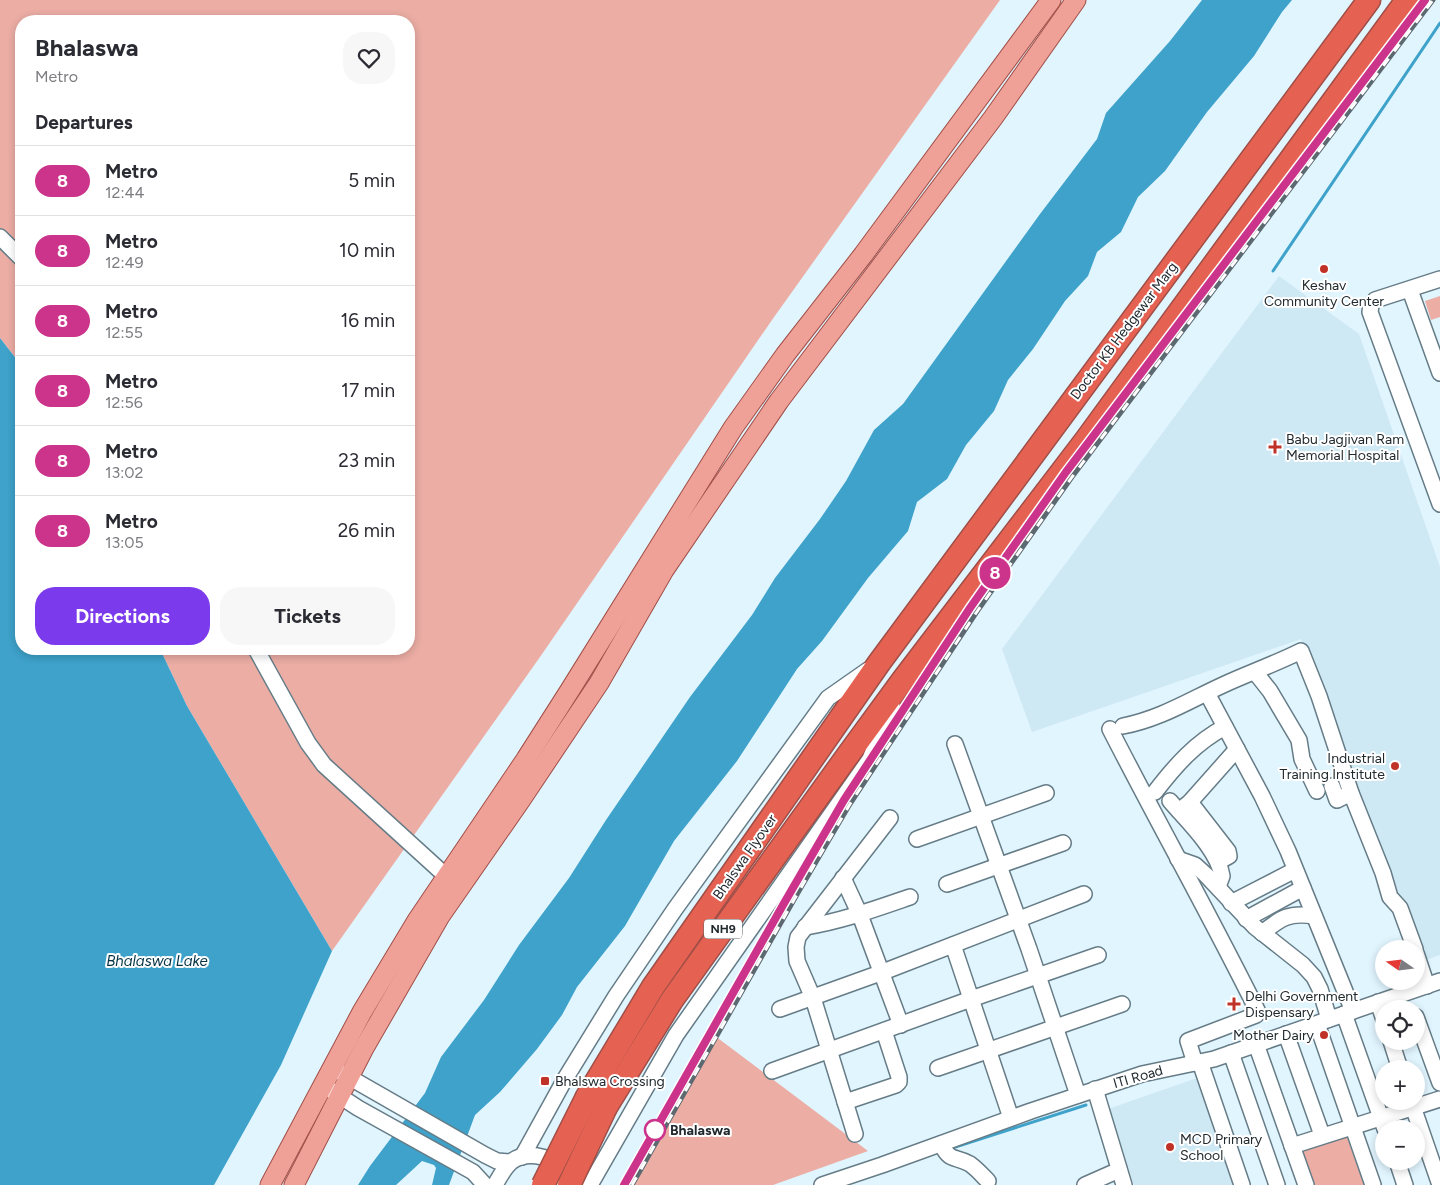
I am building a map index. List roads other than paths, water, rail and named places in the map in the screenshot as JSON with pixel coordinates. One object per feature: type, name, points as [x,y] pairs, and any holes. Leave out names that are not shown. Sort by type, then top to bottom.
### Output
[{"type":"highway","name":"Doctor KB Hedgewar Marg","points":[[879,663],[1369,0]]},
{"type":"highway","name":"NH9","points":[[903,680],[1086,440],[1407,0]]},
{"type":"highway","name":"Bhalswa Flyover","points":[[544,1185],[587,1096],[654,987],[879,663]]},
{"type":"highway","name":"Bhalswa Flyover","points":[[569,1185],[606,1108],[672,1000],[903,680]]},
{"type":"main road","points":[[270,1185],[362,1012],[446,876],[526,759],[570,690],[733,428],[785,355],[863,255],[1050,0]]},
{"type":"main road","points":[[294,1185],[364,1048],[440,916],[587,701],[664,570],[779,401],[992,118],[1076,0]]},
{"type":"main road","points":[[570,690],[587,701]]},
{"type":"street","points":[[0,237],[15,252]]},
{"type":"street","points":[[1440,279],[1375,300],[1371,305],[1370,312],[1440,504]]},
{"type":"street","points":[[1410,290],[1440,373]]},
{"type":"street","points":[[1242,1185],[1188,1041],[1257,1013],[1239,972],[1178,860],[1117,727],[1158,716],[1224,684],[1301,651],[1351,793],[1383,873],[1390,897],[1400,908],[1411,940]]},
{"type":"street","points":[[259,655],[308,743],[324,765],[446,876]]},
{"type":"street","points":[[495,1185],[516,1160],[616,996],[680,901],[828,698],[879,663]]},
{"type":"street","points":[[1255,672],[1270,691],[1299,740],[1302,759],[1317,791]]},
{"type":"street","points":[[590,1185],[676,1035],[870,760],[903,680]]},
{"type":"street","points":[[1207,693],[1262,796],[1296,870],[1348,1013],[1383,1120]]},
{"type":"street","points":[[1155,792],[1173,769],[1201,742],[1225,727]]},
{"type":"street","points":[[955,744],[1038,975],[1078,1095]]},
{"type":"street","points":[[1218,887],[1222,876],[1218,862],[1227,858],[1228,851],[1180,805],[1237,749]]},
{"type":"street","points":[[1332,786],[1337,800],[1351,793]]},
{"type":"street","points":[[917,839],[1046,793]]},
{"type":"street","points":[[854,1134],[813,998],[797,961],[796,947],[798,937],[890,818]]},
{"type":"street","points":[[947,884],[1063,843]]},
{"type":"street","points":[[1178,860],[1195,865],[1218,887],[1246,919],[1303,965],[1314,977],[1320,989],[1323,1021],[1352,1125],[1372,1185]]},
{"type":"street","points":[[1231,903],[1296,870]]},
{"type":"street","points":[[844,878],[883,972],[901,1025]]},
{"type":"street","points":[[1246,919],[1303,888]]},
{"type":"street","points":[[780,1010],[1084,894]]},
{"type":"street","points":[[806,927],[837,922],[910,897]]},
{"type":"street","points":[[1262,933],[1283,917],[1302,914],[1314,916]]},
{"type":"street","points":[[954,945],[1010,1118]]},
{"type":"street","points":[[772,1071],[971,998],[1098,955]]},
{"type":"street","points":[[1425,967],[1436,986]]},
{"type":"street","name":"ITI Road","points":[[1384,1000],[1436,986]]},
{"type":"street","points":[[1408,992],[1411,1000]]},
{"type":"street","name":"ITI Road","points":[[827,1184],[1095,1089],[1142,1074],[1231,1053],[1375,1003]]},
{"type":"street","points":[[938,1068],[1122,1004]]},
{"type":"street","points":[[845,1102],[896,1085],[899,1082],[884,1031]]},
{"type":"street","points":[[1286,1034],[1322,1135]]},
{"type":"street","points":[[1425,1042],[1440,1083]]},
{"type":"street","points":[[1256,1044],[1306,1185]]},
{"type":"street","points":[[1231,1053],[1277,1185]]},
{"type":"street","points":[[332,1067],[497,1161],[516,1160],[534,1156],[555,1162],[564,1169],[573,1185]]},
{"type":"street","points":[[322,1085],[358,1108],[473,1172],[485,1185]]},
{"type":"street","points":[[1095,1089],[1124,1185]]},
{"type":"street","points":[[1425,1102],[1440,1099]]},
{"type":"street","points":[[1388,1120],[1403,1110]]},
{"type":"street","points":[[1414,1110],[1440,1185]]},
{"type":"street","points":[[1292,1146],[1352,1125],[1375,1124]]},
{"type":"street","points":[[941,1144],[950,1158],[968,1163],[988,1181]]},
{"type":"street","points":[[1085,1185],[1119,1170]]},
{"type":"street","points":[[1400,1170],[1405,1185]]},
{"type":"water","points":[[1202,0],[1292,0],[1282,12],[1254,56],[1207,112],[1165,171],[1138,197],[1121,232],[1097,252],[1088,276],[1065,301],[1033,349],[1008,380],[994,411],[966,445],[947,479],[917,502],[908,531],[868,578],[822,641],[797,669],[737,761],[674,841],[625,926],[577,987],[562,1015],[537,1049],[500,1092],[475,1115],[449,1185],[432,1185],[436,1168],[434,1165],[422,1161],[396,1185],[358,1185],[425,1093],[441,1057],[484,1000],[519,945],[569,878],[690,697],[752,615],[775,578],[846,481],[874,430],[903,404],[1040,214],[1097,139],[1106,113],[1170,41]]},
{"type":"water","name":"Bhalaswa Lake","points":[[0,338],[15,357],[15,655],[163,655],[187,706],[332,951],[281,1065],[214,1185],[0,1185]]},
{"type":"waterway","points":[[1273,271],[1440,23]]},
{"type":"waterway","points":[[949,1149],[1086,1105]]},
{"type":"railway","points":[[632,1185],[850,804],[976,613],[1072,477],[1433,0]]},
{"type":"metro line","name":"8","points":[[624,1185],[844,800],[970,608],[1066,472],[1425,0]]},
{"type":"place","name":"Keshav Community Center","points":[[1324,269]]},
{"type":"place","name":"Babu Jagjivan Ram Memorial Hospital","points":[[1275,447]]},
{"type":"place","name":"Industrial Training Institute","points":[[1395,766]]},
{"type":"place","name":"Delhi Government Dispensary","points":[[1234,1004]]},
{"type":"place","name":"Mother Dairy","points":[[1324,1035]]},
{"type":"place","name":"Bhalswa Crossing","points":[[545,1081]]},
{"type":"place","name":"Bhalaswa","points":[[655,1130]]},
{"type":"place","name":"MCD Primary School","points":[[1170,1147]]}]
